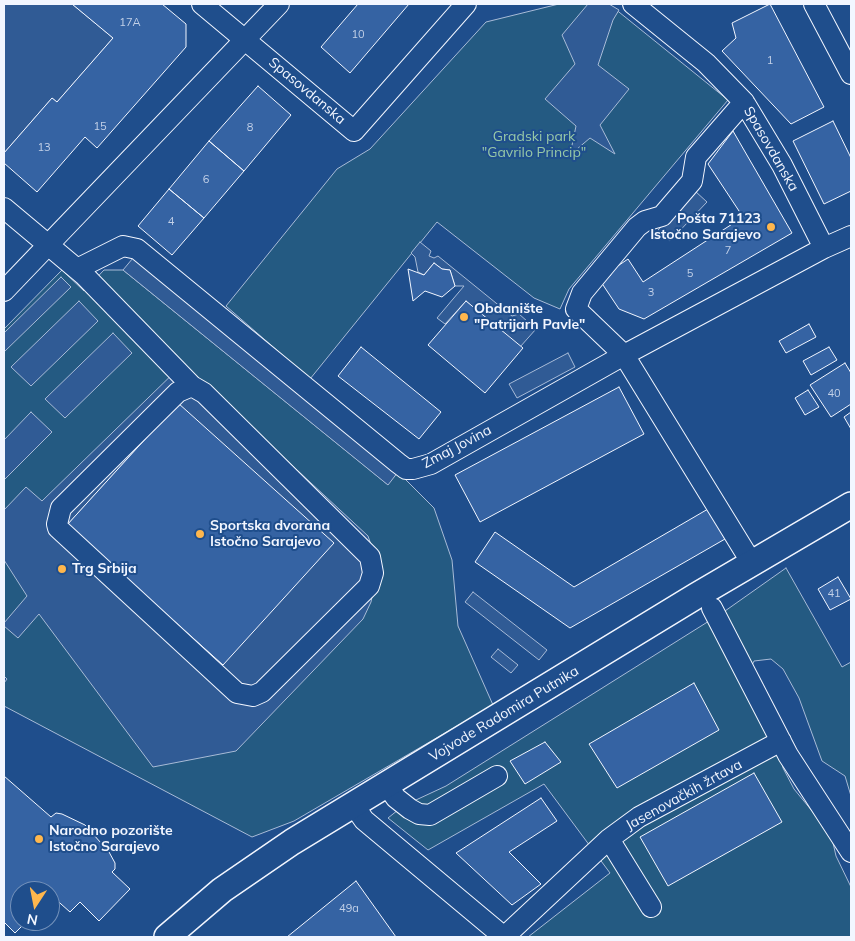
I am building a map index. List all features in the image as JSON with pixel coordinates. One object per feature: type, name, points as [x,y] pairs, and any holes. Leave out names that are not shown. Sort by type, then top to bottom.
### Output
[{"type":"main road","name":"Vojvode Radomira Putnika","points":[[167,937],[222,890],[352,804],[696,596],[753,565],[851,505]]},
{"type":"street","name":"Spasovdanska","points":[[202,4],[354,131],[466,4]]},
{"type":"street","points":[[4,291],[279,4]]},
{"type":"street","name":"Spasovdanska","points":[[633,4],[706,63],[744,102],[782,165],[824,248]]},
{"type":"street","points":[[814,4],[851,74]]},
{"type":"street","points":[[744,102],[696,157],[692,181],[662,216],[645,221],[637,227],[578,300],[576,309],[624,355],[753,565]]},
{"type":"street","points":[[4,208],[77,269],[192,386],[204,393],[370,557],[373,573],[369,586],[262,692],[253,696],[237,693],[58,528],[57,524],[61,508],[178,392],[192,386]]},
{"type":"street","name":"Zmaj Jovina","points":[[77,269],[123,246],[137,249],[406,469],[431,464],[624,355],[824,248],[851,236]]},
{"type":"street","points":[[712,608],[781,741],[851,852]]},
{"type":"street","name":"Jasenovačkih žrtava","points":[[504,937],[609,839],[639,817],[781,741]]},
{"type":"street","points":[[386,784],[396,798],[410,810],[419,814],[430,815],[497,776]]},
{"type":"street","points":[[352,804],[364,820],[504,937]]},
{"type":"street","points":[[609,839],[651,907]]},
{"type":"green space","name":"Gradski park \"Gavrilo Princip\"","points":[[559,4],[609,4],[728,100],[569,289],[560,309],[534,298],[437,222],[310,379],[226,306],[337,169],[370,149],[486,22]]},
{"type":"green space","points":[[62,270],[84,291],[104,270],[123,270],[387,484],[398,472],[434,508],[452,560],[458,626],[493,705],[294,821],[252,837],[4,706],[4,683],[7,679],[4,676],[4,329]]},
{"type":"green space","points":[[786,568],[842,667],[851,662],[851,796],[845,776],[822,761],[799,698],[783,669],[771,659],[754,661],[749,672],[775,731],[783,768],[794,789],[831,834],[836,856],[851,887],[851,937],[528,937],[610,873],[544,784],[428,850],[388,818],[403,806],[446,786],[725,611]]},
{"type":"shaded area","points":[[4,4],[72,4],[113,38],[57,102],[52,98],[4,153]]},
{"type":"shaded area","points":[[588,4],[609,4],[619,10],[613,20],[598,65],[629,89],[600,125],[615,154],[590,138],[570,155],[576,126],[545,99],[575,64],[562,35]]},
{"type":"shaded area","points":[[695,191],[707,202],[670,241],[658,230]]},
{"type":"shaded area","points":[[420,242],[431,251],[429,256],[434,258],[438,256],[512,316],[519,314],[536,329],[520,347],[466,301],[445,324],[437,318],[464,286],[455,286],[450,270],[442,269],[434,263],[424,275],[418,272],[415,257],[411,253]]},
{"type":"shaded area","points":[[133,258],[398,472],[388,485],[123,270]]},
{"type":"shaded area","points":[[61,277],[71,287],[4,352],[4,333]]},
{"type":"shaded area","points":[[79,301],[98,321],[31,386],[11,367]]},
{"type":"shaded area","points":[[113,333],[132,353],[65,418],[45,399]]},
{"type":"shaded area","points":[[568,353],[575,367],[517,398],[509,384]]},
{"type":"shaded area","name":"Trg Srbija","points":[[183,364],[368,536],[376,559],[376,577],[371,602],[363,619],[236,751],[153,767],[39,614],[18,638],[4,626],[4,623],[27,596],[4,560],[4,510],[26,487],[42,501]],"holes":[[[178,403],[223,665],[67,525]]]},
{"type":"shaded area","points":[[31,412],[52,432],[4,480],[4,440]]},
{"type":"shaded area","points":[[473,592],[547,650],[539,660],[465,602]]},
{"type":"shaded area","points":[[498,649],[518,665],[511,673],[491,657]]},
{"type":"building","points":[[72,4],[162,4],[186,24],[186,47],[97,148],[85,137],[37,192],[4,163],[4,153],[52,98],[57,102],[113,38]]},
{"type":"building","points":[[358,4],[409,4],[350,73],[321,47]]},
{"type":"building","points":[[770,4],[824,107],[791,124],[722,51],[736,38],[732,23]]},
{"type":"building","points":[[258,86],[291,115],[244,171],[209,141]]},
{"type":"building","points":[[833,121],[851,158],[851,191],[824,204],[793,141]]},
{"type":"building","points":[[733,131],[792,233],[644,319],[619,309],[601,282],[611,275],[609,272],[628,259],[643,282],[743,217],[708,164]]},
{"type":"building","points":[[209,141],[244,171],[204,218],[169,189]]},
{"type":"building","points":[[169,189],[204,218],[172,255],[138,226]]},
{"type":"building","points":[[434,263],[442,269],[450,270],[455,286],[442,297],[425,291],[413,301],[408,269],[424,275]]},
{"type":"building","points":[[466,301],[523,348],[485,393],[428,345]]},
{"type":"building","points":[[809,324],[816,337],[786,353],[779,341]]},
{"type":"building","points":[[361,347],[441,412],[419,439],[338,376]]},
{"type":"building","points":[[829,347],[837,360],[811,375],[803,361]]},
{"type":"building","points":[[845,363],[851,373],[851,404],[831,417],[810,385]]},
{"type":"building","points":[[619,387],[644,434],[480,522],[455,475]]},
{"type":"building","points":[[808,390],[819,407],[805,415],[795,398]]},
{"type":"building","name":"Sportska dvorana Istočno Sarajevo","points":[[178,403],[334,543],[223,665],[67,525]]},
{"type":"building","points":[[851,412],[851,429],[844,417]]},
{"type":"building","points":[[708,509],[725,539],[570,628],[475,562],[495,532],[574,587]]},
{"type":"building","points":[[838,577],[851,599],[830,610],[818,589]]},
{"type":"building","points":[[694,683],[719,730],[617,788],[589,744]]},
{"type":"building","points":[[545,742],[561,762],[525,784],[510,761]]},
{"type":"building","points":[[754,773],[782,822],[668,886],[640,837]]},
{"type":"building","points":[[4,776],[51,817],[56,813],[62,814],[85,825],[109,852],[115,863],[115,869],[112,872],[130,889],[99,921],[80,902],[70,912],[60,903],[60,881],[10,881],[10,928],[4,922]]},
{"type":"building","points":[[541,798],[557,821],[509,852],[541,884],[512,905],[456,853]]},
{"type":"building","points":[[356,881],[396,937],[287,937]]},
{"type":"place","name":"Pošta 71123 Istočno Sarajevo","points":[[771,227]]},
{"type":"place","name":"Obdanište \"Patrijarh Pavle\"","points":[[464,317]]},
{"type":"place","name":"Sportska dvorana Istočno Sarajevo","points":[[200,534]]},
{"type":"place","name":"Trg Srbija","points":[[62,569]]},
{"type":"place","name":"Narodno pozorište Istočno Sarajevo","points":[[39,839]]}]
